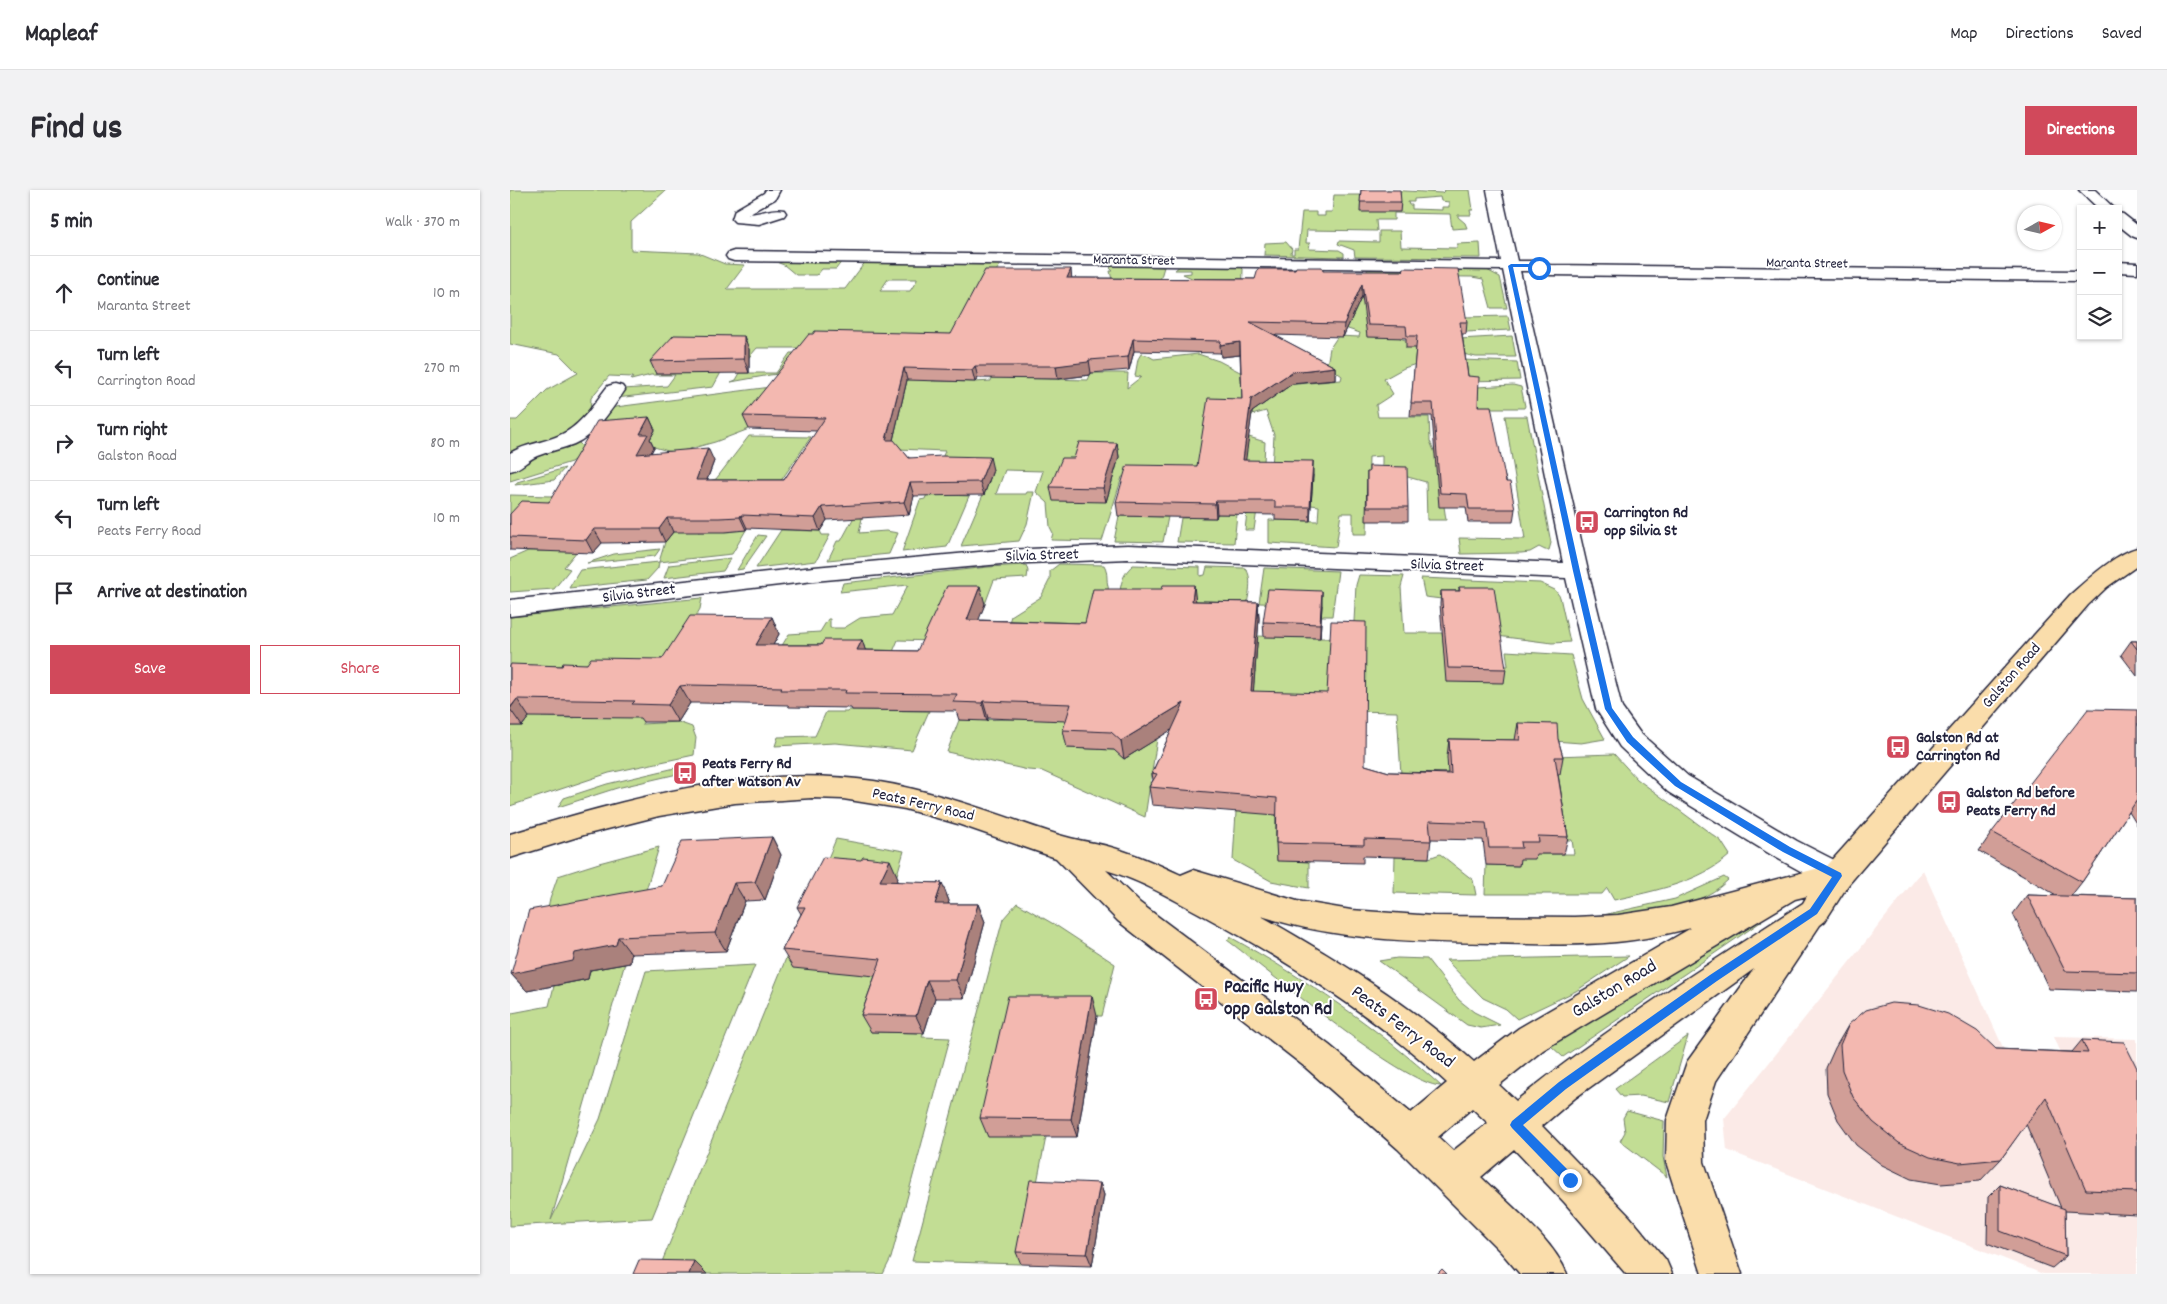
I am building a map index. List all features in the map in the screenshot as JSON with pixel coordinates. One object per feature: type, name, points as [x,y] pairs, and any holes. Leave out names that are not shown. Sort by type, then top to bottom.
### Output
[{"type":"main road","name":"Galston Road","points":[[1453,1176],[1562,1086],[1714,978],[1814,912],[1837,876],[2079,600],[2099,582],[2137,555]]},
{"type":"main road","name":"Peats Ferry Road","points":[[510,846],[651,805],[730,791],[815,787],[897,795],[979,818],[1068,850],[1119,861],[1190,894],[1252,928],[1325,972],[1419,1037],[1474,1084],[1516,1125],[1621,1235],[1652,1274]]},
{"type":"main road","name":"Peats Ferry Road","points":[[1068,850],[1128,912],[1317,1056],[1411,1136],[1515,1238],[1546,1274]]},
{"type":"main road","points":[[1119,861],[1298,914],[1344,923],[1437,929],[1575,930],[1630,927],[1678,919],[1786,889]]},
{"type":"main road","name":"Galston Road","points":[[1411,1136],[1517,1048],[1531,1039],[1786,889],[1837,876]]},
{"type":"main road","points":[[1722,1274],[1685,1162],[1685,1120],[1700,1074],[1814,912]]},
{"type":"street","points":[[773,190],[770,196],[740,213],[740,219],[759,219],[779,214]]},
{"type":"street","points":[[1494,190],[1576,571],[1608,709],[1630,740],[1678,784],[1786,850],[1837,876]]},
{"type":"street","points":[[2086,190],[2103,205]]},
{"type":"street","points":[[2122,220],[2137,232]]},
{"type":"street","name":"Maranta Street","points":[[734,256],[1535,266],[1550,270],[2077,276]]},
{"type":"street","name":"Maranta Street","points":[[1535,266],[1539,262],[1550,261],[2077,267]]},
{"type":"street","points":[[2122,267],[2137,268]]},
{"type":"street","points":[[2122,276],[2137,276]]},
{"type":"street","points":[[510,464],[529,450],[568,439],[577,434],[615,390]]},
{"type":"street","name":"Silvia Street","points":[[510,608],[814,574],[1001,557],[1113,553],[1576,571]]},
{"type":"shaded area","points":[[1923,870],[2006,1054],[2062,1055],[2054,1037],[2137,1039],[2137,1274],[2043,1274],[1727,1150],[1724,1119]]},
{"type":"green space","points":[[510,190],[666,190],[631,222],[631,250],[698,253],[725,264],[745,265],[727,289],[845,289],[866,261],[1001,264],[988,282],[1112,280],[1110,271],[1113,271],[1110,268],[1113,265],[1164,267],[1151,311],[932,381],[991,381],[992,376],[1088,380],[1091,373],[1128,373],[1127,388],[1141,377],[1135,376],[1138,359],[1141,354],[1154,359],[1198,354],[1219,361],[1257,381],[1287,385],[1341,380],[1342,376],[1327,365],[1330,348],[1338,336],[1359,337],[1360,333],[1336,325],[1356,296],[1379,296],[1400,338],[1426,348],[1425,361],[1404,368],[1384,379],[1393,394],[1376,405],[1378,417],[1429,417],[1430,441],[1437,458],[1446,520],[1427,520],[1426,482],[1382,470],[1382,456],[1369,457],[1367,534],[1353,534],[1353,513],[1341,513],[1336,547],[1269,543],[1269,520],[1318,521],[1319,506],[1311,505],[1271,485],[1274,435],[1266,411],[1252,415],[1252,412],[1246,406],[1229,441],[1249,441],[1249,437],[1265,442],[1254,530],[1245,530],[1250,486],[1122,477],[1102,541],[1051,540],[1053,533],[1050,527],[1048,503],[1036,492],[1043,471],[1005,470],[996,494],[1026,494],[1027,492],[1034,492],[1027,524],[1019,541],[961,546],[988,483],[948,495],[969,496],[947,547],[902,552],[920,500],[925,499],[945,451],[898,449],[838,415],[764,409],[749,429],[715,442],[675,453],[654,447],[646,447],[590,428],[608,408],[771,387],[816,370],[731,382],[736,380],[740,373],[776,373],[790,353],[798,353],[802,348],[757,348],[745,362],[740,349],[747,341],[719,341],[724,367],[713,387],[616,398],[624,389],[667,386],[675,375],[651,375],[631,380],[633,377],[609,376],[591,398],[590,414],[580,426],[510,457],[510,420],[517,420],[547,390],[578,373],[559,354],[510,344]],"holes":[[[888,279],[917,279],[910,291],[880,291]]]},
{"type":"green space","points":[[1387,190],[1442,193],[1445,190],[1470,190],[1473,210],[1470,210],[1471,215],[1458,215],[1467,228],[1452,229],[1450,214],[1394,213],[1394,220],[1376,220],[1377,231],[1307,230],[1306,243],[1310,243],[1309,249],[1339,250],[1344,253],[1344,257],[1264,255],[1265,243],[1286,242],[1292,249],[1291,254],[1294,254],[1294,249],[1298,249],[1302,212],[1316,212],[1316,216],[1325,216],[1325,212],[1332,212],[1334,195],[1400,195],[1401,192]],"holes":[[[1440,197],[1441,201],[1449,202],[1449,207],[1442,207],[1442,210],[1412,209],[1412,205],[1409,205],[1408,202],[1414,202],[1414,199]]]},
{"type":"green space","points":[[1379,231],[1400,231],[1401,247],[1457,248],[1457,244],[1480,243],[1481,258],[1355,257],[1354,250],[1338,244],[1339,241],[1379,242]]},
{"type":"green space","points":[[778,260],[842,261],[836,269],[822,269],[817,275],[796,275],[784,265],[776,262]]},
{"type":"green space","points":[[1180,266],[1241,267],[1243,269],[1242,301],[1183,274],[1191,273],[1191,270],[1175,270]]},
{"type":"green space","points":[[1369,267],[1485,269],[1500,277],[1507,308],[1491,308],[1483,279],[1472,277],[1370,276],[1367,271]]},
{"type":"green space","points":[[1508,316],[1511,330],[1466,332],[1463,317]]},
{"type":"green space","points":[[1512,336],[1516,357],[1476,357],[1463,354],[1459,339]]},
{"type":"green space","points":[[1461,360],[1517,362],[1520,380],[1463,381]]},
{"type":"green space","points":[[1513,385],[1521,387],[1524,408],[1477,408],[1477,387]]},
{"type":"green space","points":[[1505,416],[1527,416],[1551,543],[1549,550],[1539,547],[1530,552],[1521,553],[1461,554],[1459,538],[1525,539]]},
{"type":"green space","points":[[749,436],[811,437],[769,498],[698,532],[746,530],[732,554],[659,562],[665,542],[702,483],[716,479]]},
{"type":"green space","points":[[575,439],[587,451],[571,462],[510,481],[510,469],[520,459]]},
{"type":"green space","points":[[565,468],[554,480],[515,485],[517,482]]},
{"type":"green space","points":[[510,495],[552,496],[554,501],[510,535]]},
{"type":"green space","points":[[1190,514],[1202,518],[1216,518],[1217,514],[1237,514],[1234,543],[1177,542],[1181,518],[1189,518]]},
{"type":"green space","points":[[1119,516],[1168,517],[1163,542],[1114,541]]},
{"type":"green space","points":[[854,517],[862,518],[859,533],[886,531],[898,533],[889,554],[828,560],[837,541],[841,541]]},
{"type":"green space","points":[[781,530],[820,531],[822,535],[830,535],[816,561],[756,568]]},
{"type":"green space","points":[[758,535],[766,536],[743,569],[737,570]]},
{"type":"green space","points":[[660,549],[655,556],[587,563],[614,554]]},
{"type":"green space","points":[[528,551],[577,551],[564,567],[570,569],[554,589],[510,592],[510,559]]},
{"type":"green space","points":[[731,558],[723,571],[664,578],[669,565]]},
{"type":"green space","points":[[659,562],[658,568],[647,580],[569,588],[580,570]]},
{"type":"green space","points":[[1059,564],[1104,565],[1109,589],[1119,605],[1120,588],[1123,578],[1133,565],[1200,567],[1200,576],[1205,575],[1207,567],[1245,568],[1248,572],[1250,584],[1245,624],[1255,672],[1257,636],[1353,639],[1356,585],[1359,575],[1404,576],[1401,587],[1404,633],[1442,633],[1447,682],[1502,666],[1508,666],[1506,651],[1571,655],[1583,699],[1605,739],[1581,743],[1554,741],[1554,756],[1614,754],[1637,779],[1721,841],[1730,855],[1704,873],[1675,885],[1614,900],[1607,888],[1602,894],[1485,894],[1486,865],[1518,866],[1518,859],[1533,841],[1541,854],[1574,854],[1572,840],[1558,840],[1448,774],[1402,790],[1397,712],[1258,709],[1281,773],[1276,833],[1277,860],[1309,862],[1309,888],[1271,881],[1233,860],[1236,812],[1168,704],[1163,735],[1157,739],[1145,817],[1042,771],[1028,770],[947,752],[959,720],[1028,719],[1004,638],[1011,616],[1041,597],[1050,579],[1050,571]],"holes":[[[1156,739],[1124,759],[1114,750],[1068,748]]]},
{"type":"green space","points":[[1026,565],[1028,571],[1027,578],[994,580],[985,604],[952,604],[972,642],[898,640],[886,668],[772,662],[789,634],[820,632],[828,619],[830,619],[830,628],[844,628],[860,618],[892,615],[908,585],[840,592],[843,583],[988,567]]},
{"type":"green space","points":[[1264,568],[1338,571],[1332,616],[1321,616],[1321,605],[1259,603]]},
{"type":"green space","points":[[1421,578],[1540,583],[1555,590],[1560,597],[1570,642],[1552,643],[1497,636],[1458,601],[1425,597]]},
{"type":"green space","points":[[702,598],[700,609],[659,679],[542,717],[571,718],[651,709],[642,724],[678,722],[692,727],[696,738],[694,755],[609,773],[510,806],[510,726],[522,726],[510,693],[510,617]]},
{"type":"green space","points":[[849,710],[929,711],[912,750],[835,743],[775,746],[778,737],[815,736],[826,712],[847,712]]},
{"type":"green space","points":[[692,764],[686,772],[617,788],[558,807],[564,798],[607,784]]},
{"type":"green space","points":[[836,839],[904,851],[896,878],[821,875]]},
{"type":"green space","points":[[659,847],[640,910],[544,928],[550,899],[558,876]]},
{"type":"green space","points":[[1440,854],[1473,880],[1476,895],[1394,893],[1395,857],[1429,858]]},
{"type":"green space","points":[[1724,877],[1728,880],[1713,892],[1677,907],[1636,914],[1578,917],[1603,915],[1675,899]]},
{"type":"green space","points":[[1017,903],[1057,926],[1115,964],[1102,1016],[1016,1016],[1046,1137],[1021,1264],[912,1261],[1003,919]]},
{"type":"green space","points":[[882,913],[871,1032],[924,1033],[922,1037],[950,1038],[891,1258],[883,1274],[657,1274],[800,924]]},
{"type":"green space","points":[[1759,918],[1762,921],[1563,1057],[1551,1046]]},
{"type":"green space","points":[[1230,937],[1340,1005],[1417,1064],[1441,1086],[1422,1081],[1367,1047],[1227,940]]},
{"type":"green space","points":[[1629,956],[1576,991],[1517,1019],[1506,1009],[1483,998],[1446,960]]},
{"type":"green space","points":[[1397,958],[1427,959],[1459,1000],[1474,1012],[1500,1025],[1481,1028],[1467,1025],[1379,961]]},
{"type":"green space","points":[[625,963],[551,1220],[600,1119],[646,971],[755,965],[652,1218],[510,1226],[510,1019],[512,1013],[549,1006],[554,986],[588,979],[590,970]]},
{"type":"green space","points":[[1688,1036],[1669,1102],[1641,1096],[1622,1097],[1615,1089]]},
{"type":"green space","points":[[1627,1111],[1664,1121],[1663,1157],[1667,1177],[1620,1141],[1625,1132],[1623,1118]]},
{"type":"building","points":[[1361,190],[1400,190],[1401,202],[1360,202]]},
{"type":"building","points":[[1296,267],[1322,267],[1323,271],[1404,271],[1403,268],[1458,269],[1467,322],[1460,322],[1468,376],[1479,377],[1478,406],[1491,406],[1506,482],[1510,482],[1515,509],[1469,509],[1467,494],[1440,493],[1433,403],[1411,403],[1417,336],[1407,336],[1406,326],[1368,325],[1362,284],[1344,324],[1250,322],[1335,367],[1292,372],[1251,399],[1243,460],[1313,461],[1310,507],[1275,507],[1275,501],[1216,501],[1215,504],[1116,502],[1127,465],[1197,466],[1208,398],[1242,399],[1240,342],[1220,345],[1221,341],[1133,339],[1128,357],[1089,360],[1088,362],[1056,366],[975,366],[972,370],[904,368],[886,440],[894,440],[909,458],[942,456],[990,457],[980,482],[910,483],[904,502],[822,507],[815,518],[741,515],[740,517],[719,518],[667,518],[659,529],[594,529],[586,540],[510,537],[510,514],[522,501],[549,502],[597,421],[649,417],[640,434],[648,434],[637,454],[708,448],[696,480],[784,480],[825,418],[743,416],[809,334],[813,334],[815,331],[951,334],[985,270],[1071,269],[1067,278],[1255,279],[1258,269],[1295,269]]},
{"type":"building","points":[[674,335],[744,336],[744,359],[650,361]]},
{"type":"building","points":[[1079,442],[1117,443],[1103,488],[1050,487],[1062,458],[1074,458]]},
{"type":"building","points":[[1369,466],[1407,467],[1408,507],[1367,507],[1367,472],[1369,472]]},
{"type":"building","points":[[1163,585],[1194,585],[1192,601],[1258,602],[1251,691],[1327,693],[1331,621],[1366,622],[1365,765],[1389,772],[1451,774],[1449,739],[1520,740],[1518,723],[1557,724],[1558,739],[1563,757],[1555,757],[1568,837],[1538,836],[1539,842],[1521,842],[1522,848],[1489,848],[1486,823],[1429,821],[1431,841],[1364,839],[1364,845],[1276,843],[1277,798],[1149,787],[1157,774],[1152,773],[1184,703],[1121,741],[1111,732],[1063,730],[1071,704],[983,701],[982,703],[953,702],[957,694],[845,693],[846,690],[781,690],[782,687],[689,685],[680,686],[668,705],[632,704],[635,701],[517,699],[510,708],[511,664],[562,666],[563,663],[587,664],[591,658],[662,659],[690,616],[772,617],[756,645],[821,645],[824,640],[862,640],[857,650],[917,651],[947,586],[980,586],[967,620],[1085,623],[1093,589],[1162,589]]},
{"type":"building","points":[[1459,587],[1494,587],[1506,669],[1448,668],[1441,591],[1460,591]]},
{"type":"building","points":[[1268,589],[1322,591],[1320,624],[1263,622]]},
{"type":"building","points":[[2131,641],[2137,641],[2137,649]]},
{"type":"building","points":[[2088,709],[2137,710],[2137,800],[2082,882],[1992,832]]},
{"type":"building","points":[[772,837],[755,882],[734,883],[715,933],[618,937],[616,945],[575,953],[573,961],[511,974],[529,910],[662,886],[682,841]]},
{"type":"building","points":[[823,857],[861,860],[863,857],[890,860],[880,881],[942,883],[935,904],[978,904],[956,980],[927,980],[916,1016],[861,1015],[881,959],[782,950],[805,907],[797,907]]},
{"type":"building","points":[[2027,895],[2137,898],[2137,973],[2065,971]]},
{"type":"building","points":[[1008,996],[1092,996],[1071,1119],[980,1118]]},
{"type":"building","points":[[1891,1003],[1919,1005],[1948,1014],[1977,1031],[1996,1049],[2088,1053],[2082,1040],[2124,1042],[2137,1068],[2137,1192],[2086,1190],[2046,1097],[2001,1159],[1960,1163],[1930,1157],[1899,1143],[1873,1122],[1853,1097],[1842,1070],[1840,1045],[1849,1024],[1866,1010]]},
{"type":"building","points":[[1030,1180],[1100,1183],[1087,1254],[1016,1252]]},
{"type":"building","points":[[2000,1185],[2065,1209],[2066,1256],[2000,1231]]},
{"type":"building","points":[[639,1260],[694,1261],[689,1274],[633,1274]]},
{"type":"building","points":[[1442,1269],[1447,1274],[1437,1274]]},
{"type":"place","name":"Carrington Rd opp Silvia St","points":[[1587,522]]},
{"type":"place","name":"Galston Rd at Carrington Rd","points":[[1898,747]]},
{"type":"place","name":"Peats Ferry Rd after Watson Av","points":[[685,773]]},
{"type":"place","name":"Galston Rd before Peats Ferry Rd","points":[[1949,802]]},
{"type":"place","name":"Pacific Hwy opp Galston Rd","points":[[1206,999]]},
{"type":"route","points":[[1539,268],[1535,266],[1511,266],[1576,571],[1608,709],[1630,740],[1678,784],[1786,850],[1837,876],[1814,912],[1714,978],[1562,1086],[1516,1125],[1570,1180]]}]
